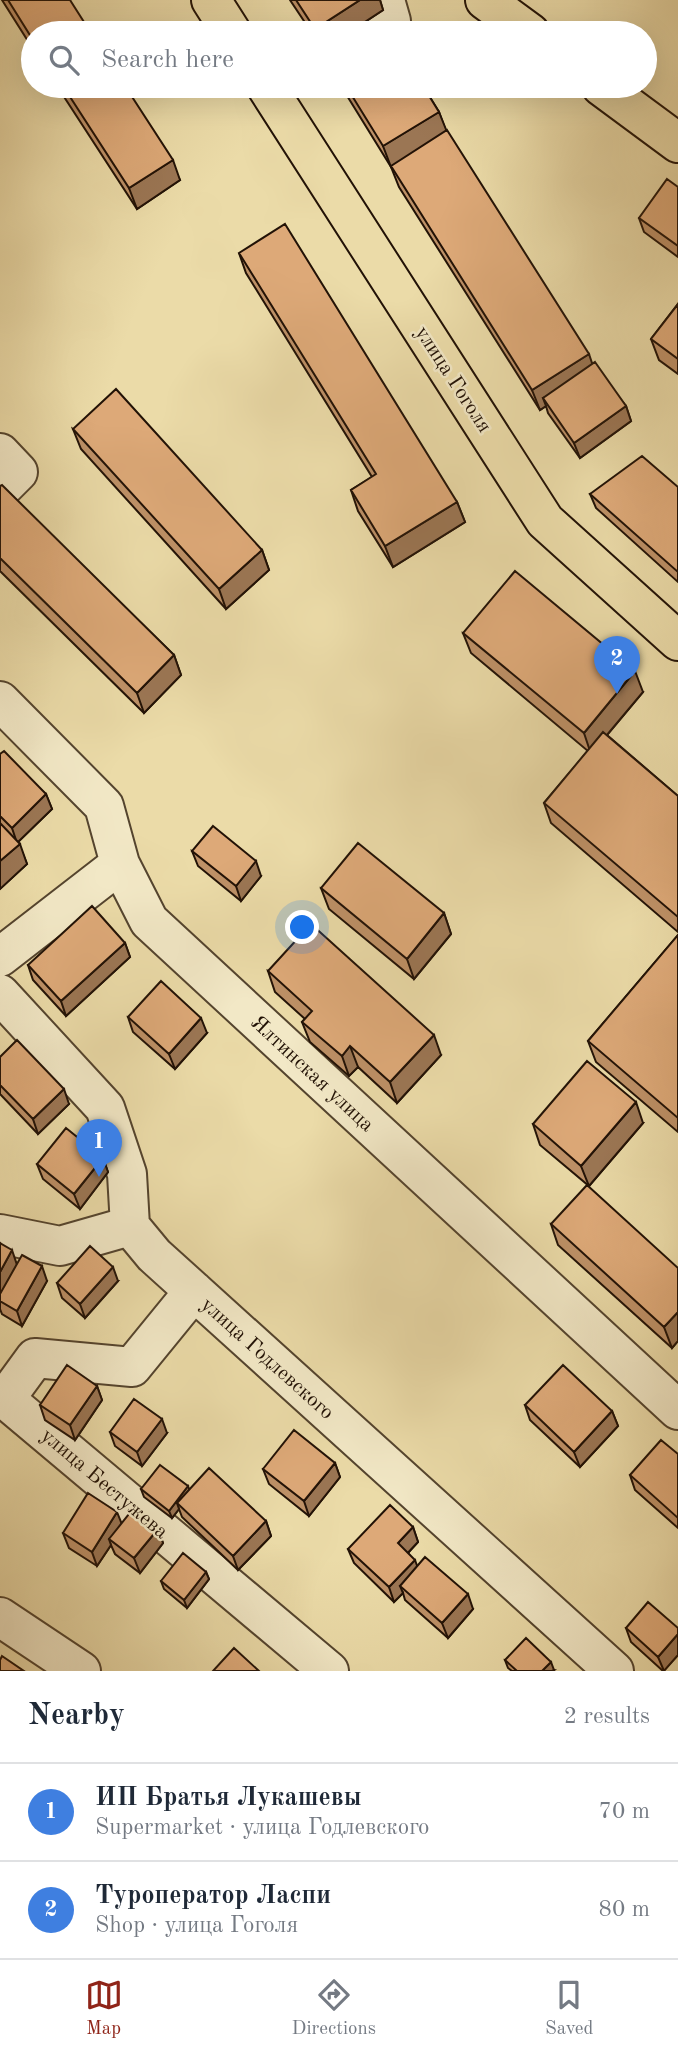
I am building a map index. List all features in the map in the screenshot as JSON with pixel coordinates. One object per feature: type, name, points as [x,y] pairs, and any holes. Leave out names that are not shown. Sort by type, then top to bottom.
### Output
[{"type":"main road","points":[[211,0],[224,21]]},
{"type":"main road","points":[[485,0],[514,21]]},
{"type":"main road","name":"улица Гоголя","points":[[282,98],[545,522],[678,641]]},
{"type":"main road","points":[[617,98],[678,144]]},
{"type":"street","points":[[385,0],[391,21]]},
{"type":"street","points":[[0,453],[18,472],[0,490]]},
{"type":"street","name":"Ялтинская улица","points":[[0,701],[104,806],[120,864],[149,921],[678,1409]]},
{"type":"street","points":[[0,957],[120,864]]},
{"type":"street","points":[[0,994],[105,1108],[127,1174],[130,1226],[60,1246],[0,1234]]},
{"type":"street","name":"улица Годлевского","points":[[130,1226],[154,1255],[614,1671]]},
{"type":"street","name":"улица Бестужева","points":[[194,1291],[132,1367],[35,1358],[5,1399],[329,1671]]},
{"type":"street","points":[[0,1617],[82,1671]]},
{"type":"building","points":[[8,0],[70,0],[83,21],[21,21]]},
{"type":"building","points":[[296,0],[360,0],[327,21],[310,21]]},
{"type":"building","points":[[71,98],[133,98],[173,160],[129,188]]},
{"type":"building","points":[[353,98],[430,98],[439,112],[383,146]]},
{"type":"building","points":[[447,130],[589,354],[532,390],[391,166]]},
{"type":"building","points":[[667,179],[678,187],[678,246],[639,218]]},
{"type":"building","points":[[285,224],[457,502],[385,546],[351,490],[376,474],[239,253]]},
{"type":"building","points":[[678,304],[678,359],[651,339]]},
{"type":"building","points":[[595,362],[626,406],[574,443],[543,398]]},
{"type":"building","points":[[116,389],[262,550],[219,589],[73,429]]},
{"type":"building","points":[[642,456],[678,487],[678,572],[590,494]]},
{"type":"building","points":[[2,485],[174,655],[137,693],[0,558]]},
{"type":"building","points":[[515,571],[635,671],[584,733],[463,633]]},
{"type":"building","points":[[603,732],[678,796],[678,917],[544,803]]},
{"type":"building","points":[[4,751],[46,794],[12,828],[0,816],[0,754]]},
{"type":"building","points":[[0,823],[20,844],[0,861]]},
{"type":"building","points":[[213,826],[256,861],[236,886],[192,851]]},
{"type":"building","points":[[358,843],[444,913],[407,959],[321,888]]},
{"type":"building","points":[[92,906],[125,943],[61,1001],[28,965]]},
{"type":"building","points":[[311,924],[434,1035],[390,1082],[350,1046],[342,1056],[302,1022],[312,1011],[268,971]]},
{"type":"building","points":[[678,935],[678,1118],[588,1041]]},
{"type":"building","points":[[161,981],[201,1018],[169,1054],[128,1017]]},
{"type":"building","points":[[17,1040],[64,1089],[33,1119],[0,1085],[0,1057]]},
{"type":"building","points":[[587,1061],[636,1102],[581,1166],[533,1124]]},
{"type":"building","points":[[66,1128],[103,1158],[74,1194],[37,1164]]},
{"type":"building","points":[[587,1185],[678,1268],[678,1312],[664,1327],[551,1224]]},
{"type":"building","points":[[0,1243],[12,1250],[0,1272]]},
{"type":"building","points":[[90,1246],[113,1267],[80,1304],[57,1283]]},
{"type":"building","points":[[22,1255],[42,1266],[17,1311],[0,1301],[0,1294]]},
{"type":"building","points":[[67,1365],[97,1386],[70,1425],[40,1405]]},
{"type":"building","points":[[563,1365],[612,1411],[574,1452],[525,1405]]},
{"type":"building","points":[[134,1399],[162,1419],[137,1452],[110,1432]]},
{"type":"building","points":[[294,1430],[335,1463],[304,1501],[263,1469]]},
{"type":"building","points":[[661,1440],[678,1454],[678,1518],[630,1475]]},
{"type":"building","points":[[160,1465],[188,1486],[169,1511],[141,1489]]},
{"type":"building","points":[[209,1468],[266,1521],[233,1556],[177,1503]]},
{"type":"building","points":[[88,1493],[117,1512],[92,1552],[63,1533]]},
{"type":"building","points":[[390,1505],[413,1527],[398,1543],[415,1560],[389,1587],[348,1549]]},
{"type":"building","points":[[133,1509],[158,1529],[134,1558],[109,1539]]},
{"type":"building","points":[[183,1553],[206,1572],[184,1600],[161,1581]]},
{"type":"building","points":[[425,1557],[468,1594],[442,1623],[400,1586]]},
{"type":"building","points":[[648,1602],[678,1628],[678,1634],[658,1657],[626,1628]]},
{"type":"building","points":[[526,1638],[551,1662],[542,1671],[517,1671],[505,1660]]},
{"type":"building","points":[[234,1648],[259,1671],[213,1671]]},
{"type":"building","points":[[2,1656],[24,1671],[0,1671]]},
{"type":"place","name":"Туроператор Ласпи","points":[[617,694]]},
{"type":"place","name":"ИП Братья Лукашевы","points":[[99,1177]]}]
